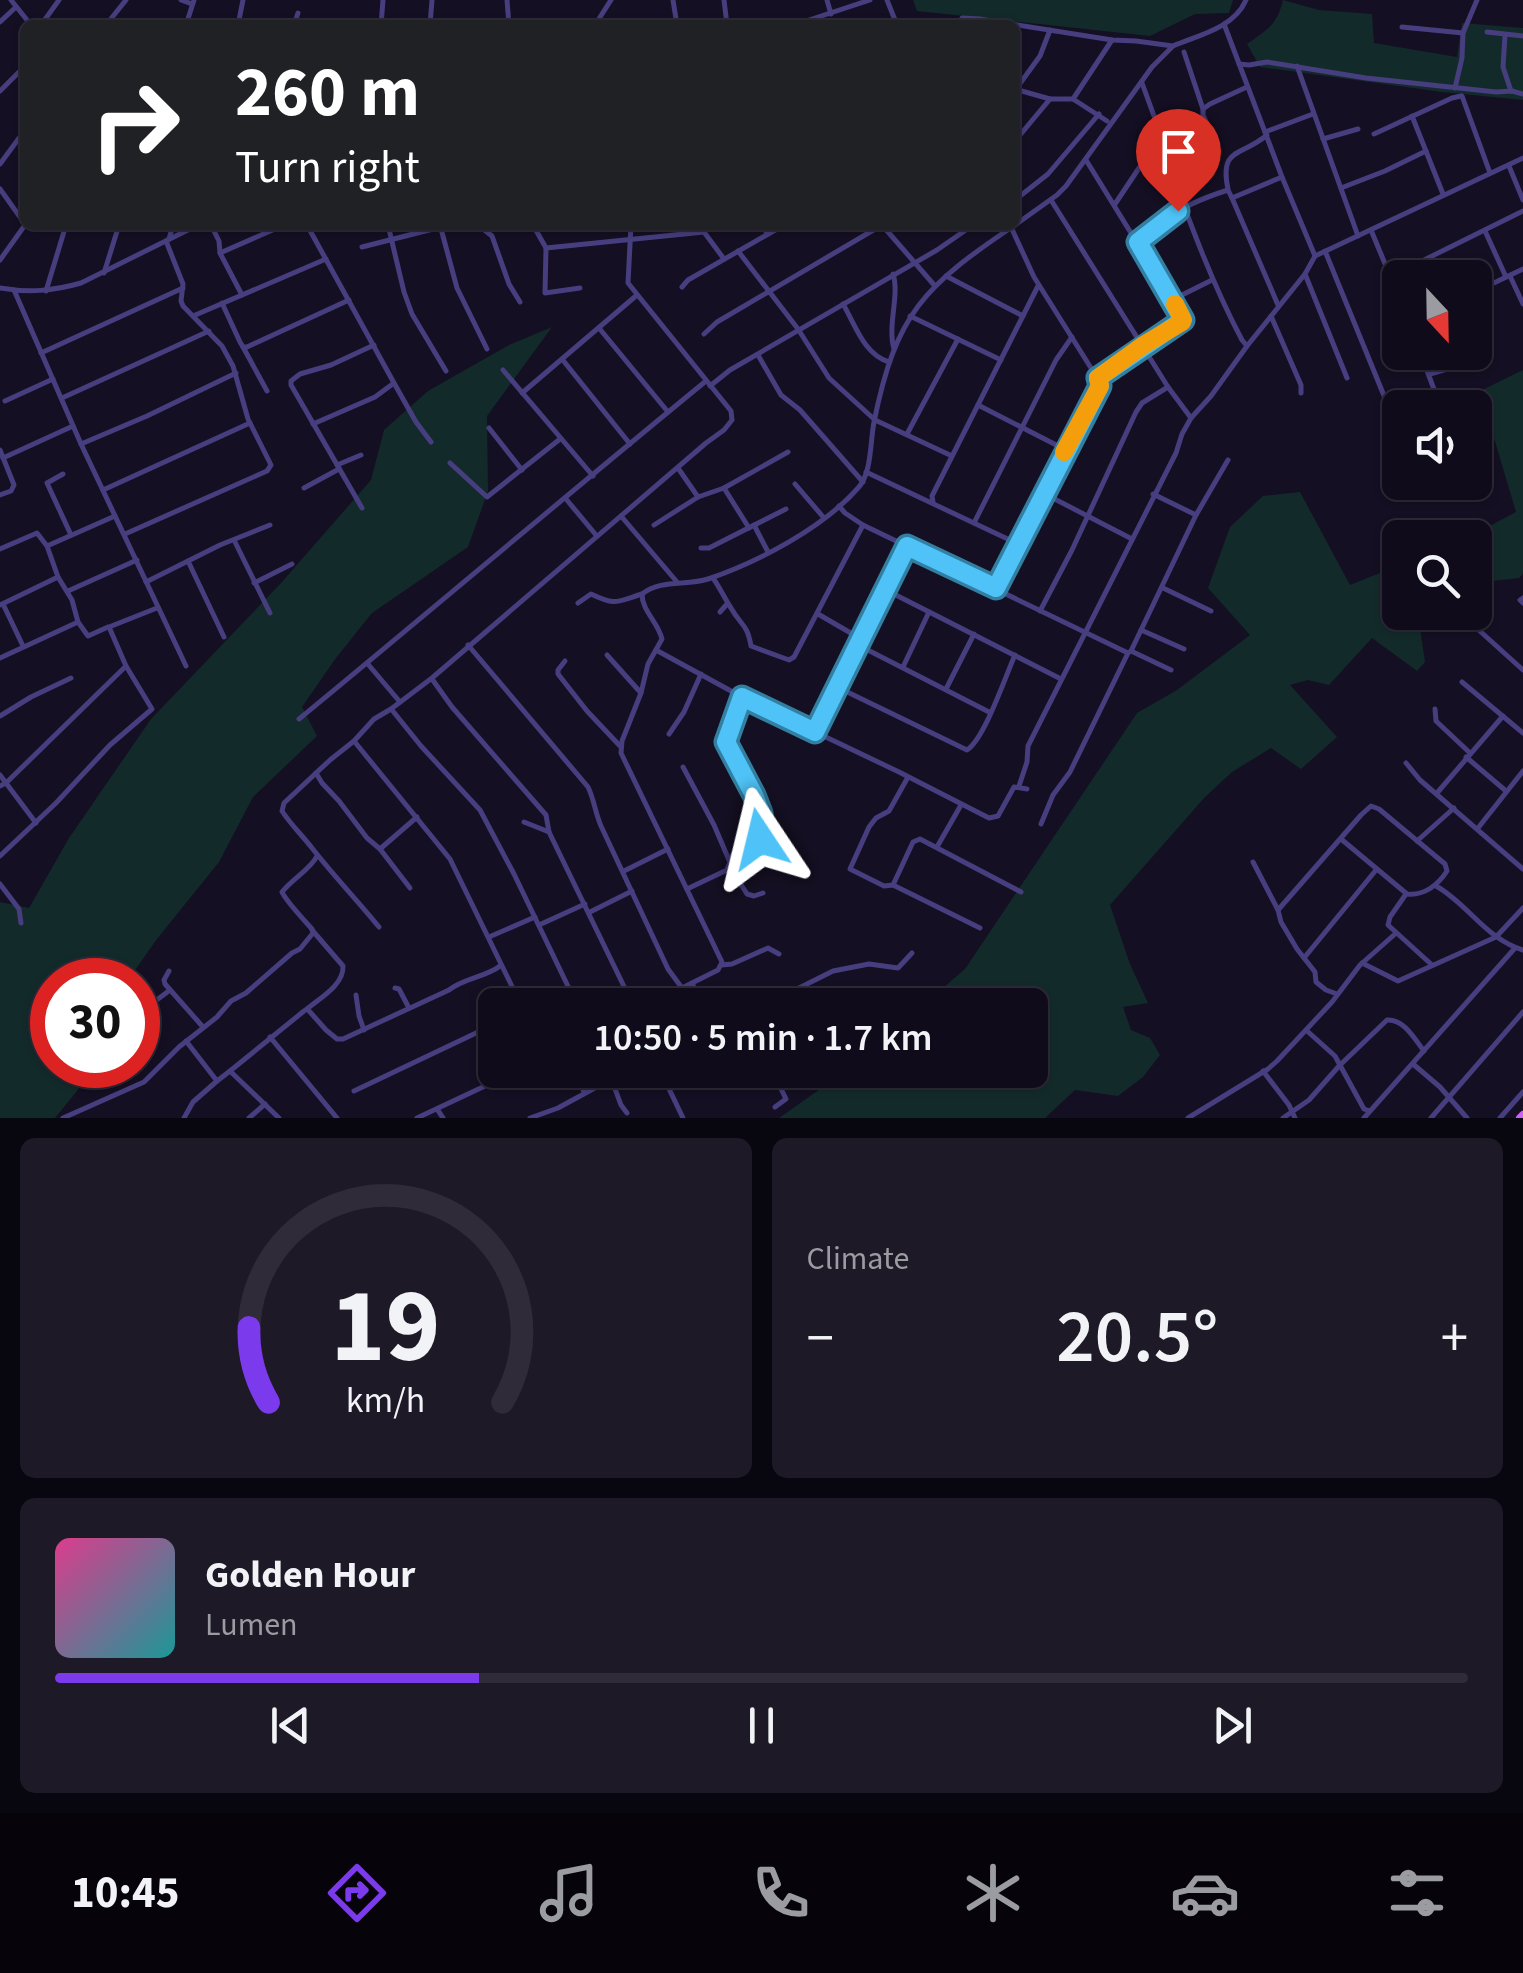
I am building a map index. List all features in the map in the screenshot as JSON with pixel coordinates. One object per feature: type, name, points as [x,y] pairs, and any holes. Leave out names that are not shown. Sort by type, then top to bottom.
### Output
[{"type":"street","points":[[110,20],[126,0]]},
{"type":"street","points":[[181,0],[193,2]]},
{"type":"street","points":[[827,0],[831,14]]},
{"type":"street","points":[[811,20],[870,0]]},
{"type":"street","points":[[1020,222],[1066,186],[1152,67],[1174,46],[1238,15],[1246,0]]},
{"type":"street","points":[[1477,0],[1462,34],[1459,91],[1490,172]]},
{"type":"street","points":[[1,20],[14,3]]},
{"type":"street","points":[[296,20],[298,13]]},
{"type":"street","points":[[1224,24],[1315,256]]},
{"type":"street","points":[[1020,26],[1174,46]]},
{"type":"street","points":[[1402,27],[1462,34]]},
{"type":"street","points":[[1020,84],[1040,56],[1050,30]]},
{"type":"street","points":[[1487,32],[1523,36]]},
{"type":"street","points":[[1505,35],[1503,68],[1512,91]]},
{"type":"street","points":[[1073,99],[1112,40]]},
{"type":"street","points":[[1184,52],[1215,142]]},
{"type":"street","points":[[1240,64],[1267,62],[1459,91],[1523,94]]},
{"type":"street","points":[[1297,66],[1358,236]]},
{"type":"street","points":[[0,90],[20,71]]},
{"type":"street","points":[[1142,83],[1213,280],[1247,346]]},
{"type":"street","points":[[1204,109],[1248,87]]},
{"type":"street","points":[[1020,90],[1050,99],[1073,99],[1106,121]]},
{"type":"street","points":[[1374,134],[1452,98],[1459,91]]},
{"type":"street","points":[[1020,136],[1050,99]]},
{"type":"street","points":[[1020,196],[1048,174],[1098,114]]},
{"type":"street","points":[[1278,306],[1230,194],[1225,164],[1266,134],[1313,114]]},
{"type":"street","points":[[1412,116],[1442,194]]},
{"type":"street","points":[[1323,139],[1358,129]]},
{"type":"street","points":[[1,160],[20,136]]},
{"type":"street","points":[[1115,204],[1159,138]]},
{"type":"street","points":[[1341,188],[1426,152]]},
{"type":"street","points":[[656,650],[742,697],[992,819],[1014,787],[1023,788],[1028,746],[1191,418],[1315,256],[1523,158]]},
{"type":"street","points":[[1086,160],[1182,318],[1182,322],[1098,378]]},
{"type":"street","points":[[1509,165],[1523,200]]},
{"type":"street","points":[[1138,242],[1186,207],[1282,177]]},
{"type":"street","points":[[0,189],[20,218]]},
{"type":"street","points":[[1051,200],[1191,418]]},
{"type":"street","points":[[1425,260],[1523,211]]},
{"type":"street","points":[[0,260],[24,230]]},
{"type":"street","points":[[46,291],[64,230]]},
{"type":"street","points":[[104,273],[117,230]]},
{"type":"street","points":[[125,534],[267,471],[270,462],[250,423],[236,373],[222,346],[181,302],[183,288],[168,240],[171,230]]},
{"type":"street","points":[[0,288],[64,288],[104,273],[188,230]]},
{"type":"street","points":[[214,230],[242,295]]},
{"type":"street","points":[[220,252],[272,230]]},
{"type":"street","points":[[310,230],[416,422],[431,442]]},
{"type":"street","points":[[389,230],[412,314],[446,372]]},
{"type":"street","points":[[362,248],[425,230]]},
{"type":"street","points":[[441,230],[458,288],[487,349]]},
{"type":"street","points":[[485,230],[492,236],[509,284],[520,302]]},
{"type":"street","points":[[536,230],[546,248],[545,292],[580,288]]},
{"type":"street","points":[[379,927],[286,818],[282,807],[374,718],[432,678],[732,420],[732,411],[637,296],[627,277],[630,230]]},
{"type":"street","points":[[765,230],[768,234]]},
{"type":"street","points":[[682,287],[775,230]]},
{"type":"street","points":[[704,334],[717,322],[873,230]]},
{"type":"street","points":[[886,230],[935,286]]},
{"type":"street","points":[[299,720],[668,412],[708,383],[966,230]]},
{"type":"street","points":[[578,602],[591,594],[614,603],[656,586],[713,577],[768,552],[840,506],[863,482],[889,362],[910,316],[945,276],[1008,230]]},
{"type":"street","points":[[996,588],[1100,386],[1028,265],[1015,230]]},
{"type":"street","points":[[1370,230],[1383,260]]},
{"type":"street","points":[[546,248],[704,232],[724,258]]},
{"type":"street","points":[[1485,232],[1523,304]]},
{"type":"street","points":[[738,251],[798,329],[825,374],[875,420],[952,456]]},
{"type":"street","points":[[1325,251],[1382,391]]},
{"type":"street","points":[[193,316],[326,260]]},
{"type":"street","points":[[1492,284],[1523,269]]},
{"type":"street","points":[[893,274],[894,348]]},
{"type":"street","points":[[1305,274],[1348,378]]},
{"type":"street","points":[[945,276],[1023,316]]},
{"type":"street","points":[[1171,298],[1213,280]]},
{"type":"street","points":[[933,502],[932,496],[1039,284]]},
{"type":"street","points":[[41,354],[183,288]]},
{"type":"street","points":[[14,290],[186,666]]},
{"type":"street","points":[[522,393],[637,296]]},
{"type":"street","points":[[244,347],[349,300]]},
{"type":"street","points":[[222,303],[267,391]]},
{"type":"street","points":[[843,304],[870,351],[889,362]]},
{"type":"street","points":[[910,316],[1000,360]]},
{"type":"street","points":[[1271,316],[1301,393]]},
{"type":"street","points":[[598,328],[668,412]]},
{"type":"street","points":[[62,398],[209,331]]},
{"type":"street","points":[[974,522],[1056,360],[1072,337]]},
{"type":"street","points":[[908,434],[958,339]]},
{"type":"street","points":[[362,508],[292,389],[291,381],[374,344]]},
{"type":"street","points":[[758,354],[781,395],[800,410],[863,482]]},
{"type":"street","points":[[562,359],[630,444]]},
{"type":"street","points":[[503,370],[593,476]]},
{"type":"street","points":[[1428,370],[1435,390]]},
{"type":"street","points":[[1430,374],[1444,370]]},
{"type":"street","points":[[82,444],[236,373]]},
{"type":"street","points":[[5,401],[52,379]]},
{"type":"street","points":[[313,424],[375,397],[394,383]]},
{"type":"street","points":[[1040,610],[1136,412],[1142,403],[1168,387]]},
{"type":"street","points":[[978,405],[1066,450]]},
{"type":"street","points":[[103,490],[250,423]]},
{"type":"street","points":[[0,495],[14,485],[2,454],[74,426]]},
{"type":"street","points":[[489,428],[522,470]]},
{"type":"street","points":[[450,463],[487,498],[560,440]]},
{"type":"street","points":[[654,525],[698,496],[724,488],[788,452]]},
{"type":"street","points":[[304,488],[361,455]]},
{"type":"street","points":[[1041,824],[1196,514],[1228,460]]},
{"type":"street","points":[[678,468],[698,496]]},
{"type":"street","points":[[866,472],[1016,546]]},
{"type":"street","points":[[63,474],[47,483],[71,536]]},
{"type":"street","points":[[796,484],[824,518]]},
{"type":"street","points":[[724,488],[768,552]]},
{"type":"street","points":[[1044,493],[1132,539]]},
{"type":"street","points":[[1154,494],[1196,514]]},
{"type":"street","points":[[566,499],[597,536]]},
{"type":"street","points":[[840,506],[863,525],[1171,670]]},
{"type":"street","points":[[701,548],[786,509]]},
{"type":"street","points":[[47,546],[115,516]]},
{"type":"street","points":[[620,516],[677,583]]},
{"type":"street","points":[[146,582],[270,525]]},
{"type":"street","points":[[713,577],[747,628],[751,646],[789,660],[818,614],[863,525]]},
{"type":"street","points":[[0,549],[38,533],[88,636],[157,608]]},
{"type":"street","points":[[234,540],[270,613]]},
{"type":"street","points":[[815,732],[907,546]]},
{"type":"street","points":[[68,592],[136,560]]},
{"type":"street","points":[[188,561],[224,637]]},
{"type":"street","points":[[254,583],[292,564]]},
{"type":"street","points":[[23,646],[2,605],[58,577]]},
{"type":"street","points":[[1162,588],[1211,611]]},
{"type":"street","points":[[886,590],[1061,680]]},
{"type":"street","points":[[621,748],[648,664],[662,639],[642,594]]},
{"type":"street","points":[[720,612],[728,604]]},
{"type":"street","points":[[903,667],[930,612]]},
{"type":"street","points":[[818,614],[859,642],[990,712]]},
{"type":"street","points":[[0,658],[78,622]]},
{"type":"street","points":[[0,856],[110,745],[152,709],[126,666],[109,627]]},
{"type":"street","points":[[1141,630],[1184,650]]},
{"type":"street","points":[[1478,630],[1523,670]]},
{"type":"street","points":[[946,688],[974,634]]},
{"type":"street","points":[[468,645],[588,786],[592,806],[668,968],[682,988],[718,970],[722,960],[621,748],[558,674],[565,661]]},
{"type":"street","points":[[607,655],[641,693]]},
{"type":"street","points":[[836,687],[967,750],[980,734],[1015,655]]},
{"type":"street","points":[[367,663],[400,702]]},
{"type":"street","points":[[3,785],[126,666]]},
{"type":"street","points":[[668,734],[684,712],[701,674]]},
{"type":"street","points":[[0,716],[31,696],[71,678]]},
{"type":"street","points":[[432,678],[452,707],[546,815],[549,832],[625,988]]},
{"type":"street","points":[[1462,682],[1523,733]]},
{"type":"street","points":[[687,889],[728,866],[733,854],[764,834],[754,795],[726,742],[742,697]]},
{"type":"street","points":[[392,709],[480,810],[570,988]]},
{"type":"street","points":[[1435,709],[1436,721],[1506,791]]},
{"type":"street","points":[[1437,793],[1503,716]]},
{"type":"street","points":[[354,741],[450,858],[512,988]]},
{"type":"street","points":[[1406,763],[1420,780],[1523,869]]},
{"type":"street","points":[[683,767],[714,825],[728,866],[747,894],[763,893]]},
{"type":"street","points":[[316,773],[410,888]]},
{"type":"street","points":[[0,775],[3,785],[36,823]]},
{"type":"street","points":[[908,777],[890,811],[868,827],[850,870],[980,928]]},
{"type":"street","points":[[1478,828],[1521,777]]},
{"type":"street","points":[[937,847],[961,805]]},
{"type":"street","points":[[1278,910],[1360,816],[1373,806],[1447,867],[1447,871],[1436,886],[1415,895],[1407,894],[1341,839]]},
{"type":"street","points":[[1417,841],[1454,808]]},
{"type":"street","points":[[380,849],[417,818]]},
{"type":"street","points":[[524,822],[549,832]]},
{"type":"street","points":[[893,886],[916,839],[1022,892]]},
{"type":"street","points":[[624,871],[668,849]]},
{"type":"street","points":[[184,1118],[193,1102],[340,981],[343,966],[282,892],[317,856]]},
{"type":"street","points":[[1253,862],[1281,922],[1315,972],[1317,984],[1336,994]]},
{"type":"street","points":[[1304,958],[1376,870]]},
{"type":"street","points":[[0,884],[19,909],[21,924]]},
{"type":"street","points":[[1436,886],[1496,937],[1523,950]]},
{"type":"street","points":[[589,913],[632,891]]},
{"type":"street","points":[[1407,894],[1387,922],[1432,966]]},
{"type":"street","points":[[539,925],[584,904]]},
{"type":"street","points":[[1362,963],[1398,982],[1496,937],[1523,908]]},
{"type":"street","points":[[488,937],[535,917]]},
{"type":"street","points":[[63,1118],[144,1082],[231,1000],[246,993],[305,942],[312,930]]},
{"type":"street","points":[[1188,1118],[1277,1061],[1362,963],[1395,934]]},
{"type":"street","points":[[722,965],[768,948],[779,954]]},
{"type":"street","points":[[1364,1118],[1515,948]]},
{"type":"street","points":[[796,988],[855,965],[898,968],[912,953]]},
{"type":"street","points":[[307,1010],[338,1039],[500,966]]},
{"type":"street","points":[[169,970],[164,980],[203,1027]]},
{"type":"street","points":[[692,982],[695,988]]},
{"type":"street","points":[[395,988],[409,1008]]},
{"type":"street","points":[[160,998],[170,990]]},
{"type":"street","points":[[356,995],[364,1030]]},
{"type":"street","points":[[1431,1118],[1523,1012]]},
{"type":"street","points":[[1282,1118],[1294,1116],[1384,1022],[1391,1019],[1406,1028],[1424,1051]]},
{"type":"street","points":[[1306,1030],[1334,1056],[1364,1109],[1370,1111]]},
{"type":"street","points":[[354,1091],[478,1032]]},
{"type":"street","points":[[270,1037],[337,1118]]},
{"type":"street","points":[[186,1041],[217,1081]]},
{"type":"street","points":[[1412,1064],[1450,1097],[1466,1118]]},
{"type":"street","points":[[230,1071],[276,1117]]},
{"type":"street","points":[[1263,1071],[1294,1116]]},
{"type":"street","points":[[417,1118],[481,1088]]},
{"type":"street","points":[[583,1088],[584,1093]]},
{"type":"street","points":[[530,1118],[558,1108],[593,1088]]},
{"type":"street","points":[[615,1088],[627,1113]]},
{"type":"street","points":[[669,1088],[684,1118]]},
{"type":"street","points":[[775,1106],[786,1098],[781,1088]]},
{"type":"street","points":[[1500,1118],[1523,1092]]},
{"type":"street","points":[[249,1118],[265,1104]]},
{"type":"street","points":[[437,1109],[443,1118]]},
{"type":"green space","points":[[913,0],[1233,0],[1229,13],[1195,14],[1150,36],[917,11]]},
{"type":"green space","points":[[1283,0],[1319,10],[1372,14],[1374,43],[1457,57],[1462,23],[1523,28],[1523,100],[1260,67],[1247,44],[1271,26]]},
{"type":"green space","points":[[552,327],[487,416],[488,491],[468,547],[372,613],[336,658],[302,707],[317,736],[253,797],[219,862],[144,958],[30,958],[30,1088],[79,1088],[55,1118],[0,1118],[0,902],[29,908],[69,838],[151,719],[281,583],[371,480],[384,430],[428,391],[509,345]]},
{"type":"green space","points":[[1523,370],[1523,574],[1519,578],[1492,581],[1492,525],[1516,512],[1492,431],[1492,390],[1482,390]]},
{"type":"green space","points":[[1300,492],[1350,585],[1382,572],[1382,630],[1420,630],[1425,662],[1417,671],[1372,638],[1329,685],[1308,680],[1290,685],[1337,737],[1301,769],[1271,748],[1232,772],[1110,905],[1148,1003],[1123,1007],[1131,1030],[1150,1038],[1160,1055],[1143,1077],[1118,1096],[1075,1090],[1045,1118],[779,1118],[822,1088],[1048,1088],[1048,988],[943,988],[965,969],[1137,713],[1177,690],[1250,635],[1208,588],[1230,527],[1263,496]]},
{"type":"slow traffic","points":[[1064,452],[1100,386],[1098,378],[1182,322],[1175,304]]},
{"type":"route","points":[[760,839],[764,834],[761,813],[726,742],[742,697],[815,732],[907,546],[996,588],[1100,386],[1098,378],[1183,320],[1138,242],[1178,211]]}]
